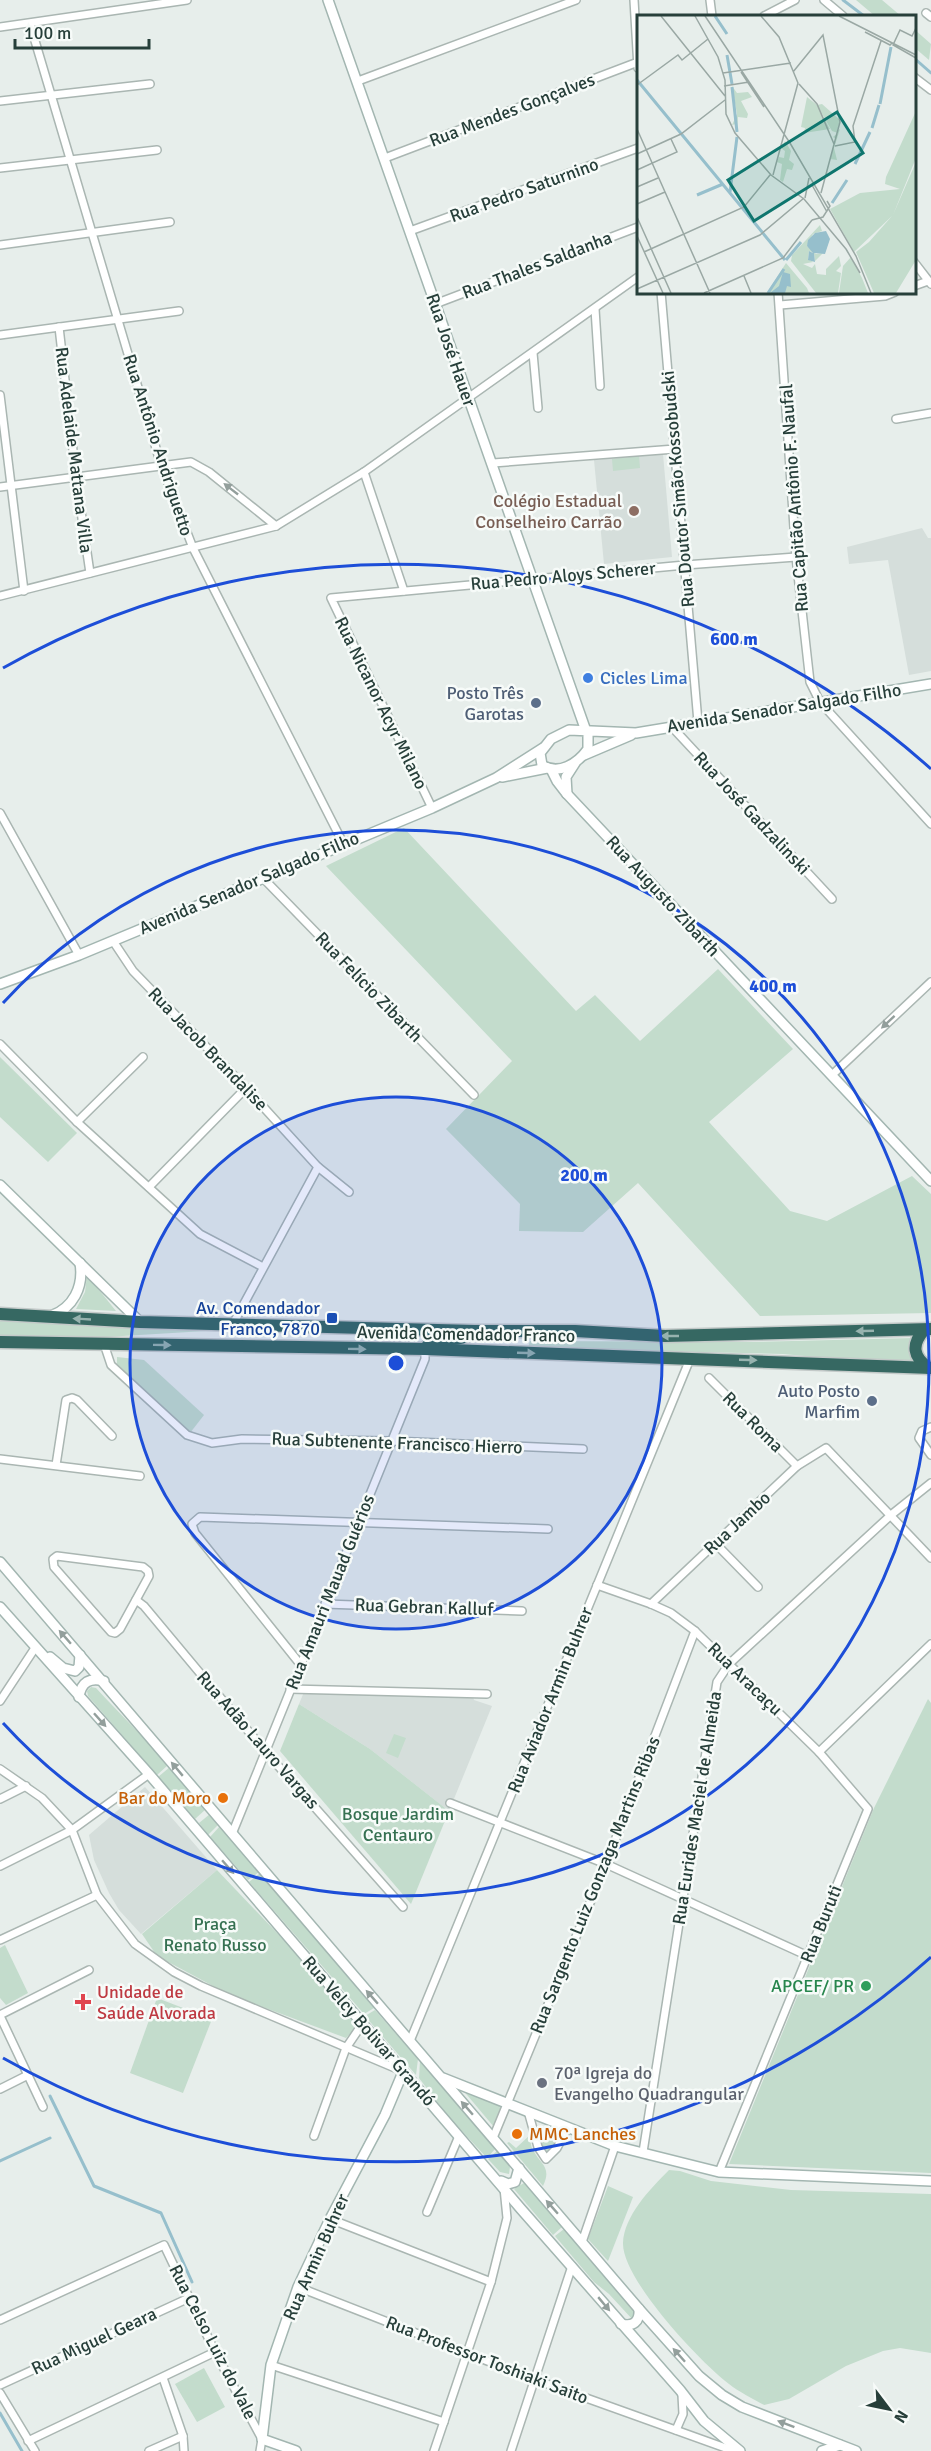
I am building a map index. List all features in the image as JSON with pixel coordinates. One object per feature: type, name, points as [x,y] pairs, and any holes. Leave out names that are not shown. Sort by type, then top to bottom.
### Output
[{"type":"highway","name":"Avenida Comendador Franco","points":[[1,1313],[140,1322],[474,1331],[575,1331],[665,1336],[927,1330]]},
{"type":"highway","points":[[927,1330],[916,1341],[914,1348],[920,1362],[930,1368]]},
{"type":"highway","points":[[425,1350],[433,1339],[458,1339],[474,1331]]},
{"type":"highway","name":"Avenida Comendador Franco","points":[[0,1342],[425,1350],[930,1368]]},
{"type":"main road","name":"Rua José Hauer","points":[[328,0],[468,400],[493,463],[573,700],[587,732]]},
{"type":"main road","name":"Avenida Senador Salgado Filho","points":[[0,984],[79,955],[263,879],[343,843],[432,808],[496,778],[569,730],[636,733],[931,684]]},
{"type":"main road","points":[[561,734],[570,724],[574,714],[573,700]]},
{"type":"main road","points":[[567,794],[566,777],[588,749],[587,732]]},
{"type":"main road","name":"Avenida Senador Salgado Filho","points":[[496,778],[564,768],[636,733]]},
{"type":"main road","points":[[543,748],[540,759],[549,769]]},
{"type":"main road","name":"Rua Augusto Zibarth","points":[[549,769],[567,794],[931,1181]]},
{"type":"main road","points":[[0,1185],[140,1322]]},
{"type":"main road","points":[[47,1317],[69,1306],[81,1280],[80,1263]]},
{"type":"main road","name":"Rua Velcy Bolivar Grandó","points":[[0,1562],[639,2309],[699,2376],[722,2395],[742,2407],[856,2451]]},
{"type":"main road","name":"Rua Velcy Bolivar Grandó","points":[[0,1607],[149,1774],[521,2209],[680,2390],[704,2421],[740,2451]]},
{"type":"main road","points":[[35,1648],[71,1671],[79,1667],[80,1655]]},
{"type":"main road","points":[[79,1697],[80,1688],[86,1681],[95,1678],[104,1681]]},
{"type":"main road","name":"Rua Armin Buhrer","points":[[262,2439],[271,2365],[298,2287],[330,2219],[386,2115],[403,2072]]},
{"type":"main road","points":[[441,2078],[615,2146],[719,2172],[931,2181]]},
{"type":"main road","points":[[500,2182],[512,2184],[518,2178],[519,2169]]},
{"type":"main road","points":[[621,2324],[635,2323],[639,2316],[639,2309]]},
{"type":"main road","points":[[262,2439],[296,2451]]},
{"type":"main road","points":[[822,2451],[840,2445]]},
{"type":"street","points":[[0,27],[187,0]]},
{"type":"street","points":[[357,81],[576,0]]},
{"type":"street","points":[[634,0],[637,46]]},
{"type":"street","points":[[710,0],[712,15]]},
{"type":"street","points":[[766,15],[795,0]]},
{"type":"street","points":[[824,0],[842,15]]},
{"type":"street","name":"Rua Antônio Andriguetto","points":[[30,24],[161,465],[192,548],[343,843]]},
{"type":"street","name":"Rua Mendes Gonçalves","points":[[385,158],[637,62]]},
{"type":"street","points":[[916,79],[931,90]]},
{"type":"street","points":[[0,101],[150,84]]},
{"type":"street","name":"Rua Pedro Saturnino","points":[[410,231],[637,149]]},
{"type":"street","points":[[0,168],[157,150]]},
{"type":"street","points":[[0,245],[170,222]]},
{"type":"street","name":"Rua Thales Saldanha","points":[[435,304],[637,228]]},
{"type":"street","points":[[916,263],[930,282]]},
{"type":"street","points":[[0,596],[276,526],[364,472],[637,278]]},
{"type":"street","name":"Rua Doutor Simão Kossobudski","points":[[661,294],[698,722]]},
{"type":"street","name":"Rua Capitão Antônio F. Naufal","points":[[778,294],[796,557],[810,682],[820,702]]},
{"type":"street","points":[[780,305],[890,294]]},
{"type":"street","points":[[595,309],[600,386]]},
{"type":"street","points":[[0,335],[179,311]]},
{"type":"street","name":"Rua Adelaide Mattana Villa","points":[[59,327],[76,477],[90,573]]},
{"type":"street","points":[[533,353],[538,408]]},
{"type":"street","points":[[0,395],[24,591]]},
{"type":"street","points":[[896,419],[931,413]]},
{"type":"street","points":[[493,463],[675,449]]},
{"type":"street","points":[[0,487],[191,462],[214,476],[276,526]]},
{"type":"street","points":[[364,472],[404,591]]},
{"type":"street","name":"Rua Pedro Aloys Scherer","points":[[330,598],[796,557]]},
{"type":"street","name":"Rua Nicanor Acyr Milano","points":[[330,598],[432,808]]},
{"type":"street","points":[[820,702],[931,824]]},
{"type":"street","name":"Rua José Gadzalinski","points":[[672,727],[832,899]]},
{"type":"street","points":[[0,813],[79,955]]},
{"type":"street","name":"Rua Felício Zibarth","points":[[263,879],[474,1095]]},
{"type":"street","name":"Rua Jacob Brandalise","points":[[113,941],[133,971],[246,1088],[318,1167],[349,1192]]},
{"type":"street","points":[[832,1075],[931,982]]},
{"type":"street","points":[[0,1044],[77,1122],[200,1234],[263,1267]]},
{"type":"street","points":[[77,1122],[143,1057]]},
{"type":"street","points":[[149,1186],[246,1088]]},
{"type":"street","points":[[233,1324],[318,1167]]},
{"type":"street","name":"Rua Subtenente Francisco Hierro","points":[[104,1344],[111,1365],[188,1435],[212,1443],[242,1439],[391,1441],[583,1449]]},
{"type":"street","name":"Rua Amauri Mauad Guérios","points":[[232,1834],[424,1359],[425,1350]]},
{"type":"street","name":"Rua Aviador Armin Buhrer","points":[[410,2041],[690,1359]]},
{"type":"street","name":"Rua Roma","points":[[710,1378],[796,1466]]},
{"type":"street","points":[[56,1465],[66,1400],[72,1398],[77,1400],[112,1436]]},
{"type":"street","points":[[931,1427],[922,1431],[919,1438],[931,1455]]},
{"type":"street","name":"Rua Jambo","points":[[651,1604],[796,1466],[826,1448],[891,1515]]},
{"type":"street","points":[[0,1459],[140,1476]]},
{"type":"street","name":"Rua Eurides Maciel de Almeida","points":[[644,2152],[717,1682],[729,1664],[891,1515],[931,1483]]},
{"type":"street","points":[[891,1515],[931,1558]]},
{"type":"street","points":[[300,1664],[195,1533],[192,1524],[200,1517],[548,1529]]},
{"type":"street","points":[[715,1543],[758,1587]]},
{"type":"street","points":[[57,1556],[143,1567],[148,1570],[149,1576],[136,1600],[120,1629],[115,1633],[111,1632],[54,1567],[53,1559],[57,1556]]},
{"type":"street","name":"Rua Aracaçu","points":[[597,1585],[671,1613],[695,1631],[819,1752],[868,1809]]},
{"type":"street","name":"Rua Adão Lauro Vargas","points":[[136,1600],[144,1606],[265,1751],[403,1907]]},
{"type":"street","name":"Rua Gebran Kalluf","points":[[325,1604],[522,1611]]},
{"type":"street","name":"Rua Sargento Luiz Gonzaga Martins Ribas","points":[[493,2138],[606,1864],[695,1631]]},
{"type":"street","points":[[819,1752],[931,1644]]},
{"type":"street","points":[[0,1701],[35,1648]]},
{"type":"street","points":[[290,1689],[487,1694]]},
{"type":"street","points":[[0,1769],[42,1798],[72,1830],[97,1895],[135,1944],[174,1972],[241,2004],[403,2072]]},
{"type":"street","points":[[0,1866],[72,1830],[149,1774]]},
{"type":"street","points":[[0,1798],[26,1786]]},
{"type":"street","points":[[450,1803],[606,1864],[808,1956]]},
{"type":"street","name":"Rua Buruti","points":[[719,2172],[868,1809]]},
{"type":"street","points":[[0,1940],[97,1895]]},
{"type":"street","points":[[43,2107],[0,2015],[89,1970]]},
{"type":"street","points":[[314,2136],[346,2048],[363,2023]]},
{"type":"street","points":[[0,2089],[28,2075]]},
{"type":"street","points":[[528,2111],[538,2147],[546,2159],[557,2148],[568,2127]]},
{"type":"street","points":[[427,2212],[459,2136]]},
{"type":"street","points":[[582,2242],[615,2146]]},
{"type":"street","points":[[434,2451],[491,2282],[507,2218],[500,2182]]},
{"type":"street","points":[[507,2218],[521,2209]]},
{"type":"street","points":[[330,2219],[491,2282]]},
{"type":"street","name":"Rua Celso Luiz do Vale","points":[[0,2320],[164,2245],[215,2352],[262,2439]]},
{"type":"street","points":[[511,2451],[572,2266]]},
{"type":"street","name":"Rua Professor Toshiaki Saito","points":[[298,2287],[536,2380],[734,2451]]},
{"type":"street","name":"Rua Miguel Geara","points":[[0,2385],[189,2298]]},
{"type":"street","points":[[28,2441],[215,2352]]},
{"type":"street","points":[[271,2365],[444,2422]]},
{"type":"street","points":[[163,2378],[183,2436],[184,2451]]},
{"type":"street","points":[[676,2430],[684,2402],[680,2390]]},
{"type":"street","points":[[0,2393],[35,2451]]},
{"type":"street","points":[[150,2451],[183,2436]]},
{"type":"street","name":"Rua Armin Buhrer","points":[[260,2451],[262,2439]]},
{"type":"shaded area","name":"Colégio Estadual Conselheiro Carrão","points":[[663,454],[672,557],[604,564],[594,460]]},
{"type":"shaded area","points":[[922,528],[928,538],[931,538],[931,671],[909,675],[888,560],[849,564],[847,547]]},
{"type":"shaded area","points":[[304,1692],[473,1697],[474,1700],[492,1706],[449,1811],[370,1749],[299,1704]]},
{"type":"shaded area","points":[[145,1787],[217,1870],[141,1934],[119,1910],[109,1893],[94,1860],[89,1835]]},
{"type":"green space","points":[[856,0],[882,0],[900,15],[874,15]]},
{"type":"green space","points":[[916,31],[931,44],[929,60],[916,49]]},
{"type":"green space","points":[[639,456],[640,468],[613,471],[612,459]]},
{"type":"green space","points":[[404,828],[576,1011],[595,995],[640,1041],[718,969],[793,1049],[709,1122],[790,1211],[827,1221],[912,1176],[931,1194],[931,1313],[760,1316],[638,1183],[583,1232],[519,1231],[520,1204],[446,1129],[512,1061],[326,866]]},
{"type":"green space","points":[[0,1057],[77,1133],[48,1162],[0,1117]]},
{"type":"green space","points":[[87,1275],[116,1311],[76,1309],[85,1292]]},
{"type":"green space","points":[[0,1321],[222,1330],[106,1337],[0,1335]]},
{"type":"green space","points":[[914,1338],[926,1367],[783,1354],[528,1348],[530,1341],[753,1342]]},
{"type":"green space","points":[[117,1357],[144,1360],[204,1415],[190,1433],[117,1364]]},
{"type":"green space","points":[[91,1687],[96,1688],[168,1765],[157,1775],[88,1696],[87,1691]]},
{"type":"green space","name":"APCEF/ PR","points":[[928,1699],[931,1703],[931,2173],[729,2164],[874,1808]]},
{"type":"green space","name":"Bosque Jardim Centauro","points":[[299,1704],[370,1749],[449,1811],[411,1904],[280,1751]]},
{"type":"green space","points":[[394,1734],[406,1738],[398,1758],[386,1753]]},
{"type":"green space","points":[[170,1767],[206,1809],[195,1819],[158,1777]]},
{"type":"green space","points":[[210,1814],[219,1824],[208,1835],[199,1823]]},
{"type":"green space","points":[[220,1826],[259,1872],[248,1880],[210,1837]]},
{"type":"green space","name":"Praça Renato Russo","points":[[217,1870],[319,1977],[357,2023],[356,2028],[346,2038],[228,1994],[157,1956],[142,1934]]},
{"type":"green space","points":[[260,1873],[374,2008],[364,2014],[249,1882]]},
{"type":"green space","points":[[5,1945],[28,1993],[6,2005],[0,1998],[0,1948]]},
{"type":"green space","points":[[157,1998],[212,2019],[183,2093],[130,2073]]},
{"type":"green space","points":[[375,2010],[418,2059],[416,2075],[365,2016]]},
{"type":"green space","points":[[420,2061],[495,2149],[487,2158],[448,2116],[419,2078]]},
{"type":"green space","points":[[462,2089],[499,2105],[501,2110],[494,2127]]},
{"type":"green space","points":[[554,2128],[565,2132],[559,2143],[548,2153],[543,2149],[539,2137],[545,2129]]},
{"type":"green space","points":[[530,2135],[532,2148],[546,2170],[543,2186],[507,2143],[509,2142],[516,2148]]},
{"type":"green space","points":[[497,2151],[510,2167],[509,2174],[500,2172],[488,2159]]},
{"type":"green space","points":[[669,2170],[680,2171],[711,2181],[791,2190],[931,2194],[931,2353],[900,2348],[883,2351],[846,2366],[789,2399],[764,2405],[733,2387],[700,2358],[665,2319],[648,2298],[626,2258],[623,2243],[628,2223],[639,2203]]},
{"type":"green space","points":[[524,2183],[562,2227],[553,2235],[514,2189]]},
{"type":"green space","points":[[608,2186],[633,2197],[608,2261],[588,2239]]},
{"type":"green space","points":[[564,2229],[636,2314],[633,2320],[609,2294],[594,2282],[555,2236]]},
{"type":"green space","points":[[204,2368],[225,2407],[197,2422],[175,2384]]},
{"type":"waterway","points":[[843,0],[863,15]]},
{"type":"waterway","points":[[916,60],[931,73]]},
{"type":"waterway","points":[[50,2096],[94,2186],[161,2213],[192,2282]]},
{"type":"waterway","points":[[0,2161],[50,2138]]},
{"type":"waterway","points":[[0,2413],[22,2451]]},
{"type":"place","name":"Colégio Estadual Conselheiro Carrão","points":[[634,511]]},
{"type":"place","name":"Cicles Lima","points":[[588,678]]},
{"type":"place","name":"Posto Três Garotas","points":[[536,703]]},
{"type":"place","name":"Av. Comendador Franco, 7870","points":[[332,1318]]},
{"type":"place","name":"Auto Posto Marfim","points":[[872,1401]]},
{"type":"place","name":"Bar do Moro","points":[[223,1798]]},
{"type":"place","name":"APCEF/ PR","points":[[866,1986]]},
{"type":"place","name":"Unidade de Saúde Alvorada","points":[[83,2002]]},
{"type":"place","name":"70ª Igreja do Evangelho Quadrangular","points":[[542,2083]]},
{"type":"place","name":"MMC Lanches","points":[[517,2134]]}]
